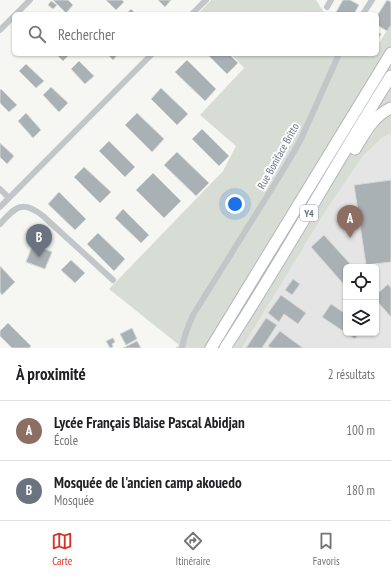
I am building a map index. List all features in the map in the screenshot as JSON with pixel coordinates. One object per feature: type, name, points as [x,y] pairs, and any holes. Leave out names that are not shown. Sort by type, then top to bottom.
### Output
[{"type":"highway","name":"Y4","points":[[211,348],[391,54]]},
{"type":"highway","name":"Y4","points":[[225,348],[391,76]]},
{"type":"highway","points":[[305,219],[348,159],[372,122],[384,111],[391,108]]},
{"type":"street","points":[[18,12],[30,0]]},
{"type":"street","points":[[194,12],[206,0]]},
{"type":"street","points":[[326,7],[331,0]]},
{"type":"street","points":[[364,12],[372,0]]},
{"type":"street","points":[[0,30],[12,18]]},
{"type":"street","points":[[0,207],[150,56]]},
{"type":"street","name":"Rue Boniface Britto","points":[[182,348],[188,325],[301,139],[338,56]]},
{"type":"street","points":[[0,189],[9,198]]},
{"type":"street","points":[[0,224],[15,209],[21,206],[34,208],[113,280]]},
{"type":"shaded area","points":[[211,0],[316,0],[324,12],[200,12]]},
{"type":"shaded area","points":[[391,24],[391,133],[382,138],[363,156],[327,209],[242,348],[228,348],[223,343],[219,348],[175,348],[179,345],[109,289],[223,171],[236,146],[200,115],[244,68],[233,56],[370,57],[379,56],[379,43]]},
{"type":"shaded area","points":[[391,133],[391,348],[242,348],[327,209],[363,156],[382,138]]},
{"type":"building","points":[[53,0],[68,0],[73,5],[67,12],[65,12]]},
{"type":"building","points":[[106,0],[122,0],[124,2],[116,10]]},
{"type":"building","points":[[158,0],[171,0],[165,7]]},
{"type":"building","points":[[343,0],[350,0],[359,5],[355,12],[336,12]]},
{"type":"building","points":[[387,0],[391,2],[391,25],[387,31],[379,26],[379,13]]},
{"type":"building","points":[[51,1],[57,5],[53,9],[48,5]]},
{"type":"building","points":[[58,56],[68,56],[63,61]]},
{"type":"building","points":[[109,56],[116,56],[113,60]]},
{"type":"building","points":[[209,56],[231,56],[238,63],[227,74]]},
{"type":"building","points":[[187,60],[216,89],[205,101],[175,72]]},
{"type":"building","points":[[79,61],[94,76],[85,84],[71,69]]},
{"type":"building","points":[[26,64],[44,81],[36,88],[19,71]]},
{"type":"building","points":[[51,87],[68,103],[59,112],[43,95]]},
{"type":"building","points":[[161,88],[188,114],[177,125],[151,99]]},
{"type":"building","points":[[1,89],[17,105],[9,112],[0,103]]},
{"type":"building","points":[[26,113],[41,130],[33,138],[18,121]]},
{"type":"building","points":[[137,113],[164,139],[152,152],[125,125]]},
{"type":"building","points":[[202,129],[229,156],[219,166],[192,139]]},
{"type":"building","points":[[109,141],[135,167],[125,177],[99,151]]},
{"type":"building","points":[[0,143],[14,156],[7,164],[0,157]]},
{"type":"building","points":[[177,152],[209,183],[196,196],[164,165]]},
{"type":"building","points":[[84,167],[111,192],[100,203],[74,177]]},
{"type":"building","points":[[153,173],[181,201],[164,218],[136,190]]},
{"type":"building","points":[[391,180],[391,262],[366,264],[354,185]]},
{"type":"building","points":[[59,192],[86,219],[75,230],[48,204]]},
{"type":"building","points":[[123,209],[149,235],[141,243],[115,218]]},
{"type":"building","points":[[98,233],[125,259],[114,271],[87,244]]},
{"type":"building","points":[[324,235],[350,264],[343,264],[343,284],[311,247]]},
{"type":"building","points":[[33,244],[52,252],[45,269],[26,262]]},
{"type":"building","points":[[33,244],[52,252],[45,269],[26,262]]},
{"type":"building","points":[[71,260],[85,273],[75,283],[61,270]]},
{"type":"building","points":[[0,266],[15,282],[2,295],[0,292]]},
{"type":"building","points":[[293,279],[300,284],[292,295],[285,290]]},
{"type":"building","points":[[388,284],[391,288],[391,317],[379,303],[379,292]]},
{"type":"building","points":[[281,295],[306,313],[298,324],[284,314],[279,322],[268,313]]},
{"type":"building","points":[[331,304],[343,312],[343,331],[322,317]]},
{"type":"building","points":[[266,318],[277,325],[262,348],[246,348]]},
{"type":"building","points":[[8,323],[31,346],[29,348],[12,348],[0,336],[0,331]]},
{"type":"building","points":[[132,328],[137,339],[126,345],[120,334]]},
{"type":"building","points":[[280,331],[303,348],[271,348],[268,346]]},
{"type":"building","points":[[113,338],[115,342],[112,344],[113,347],[110,348],[106,341]]},
{"type":"building","points":[[137,341],[141,348],[123,348]]},
{"type":"place","name":"Lycée Français Blaise Pascal Abidjan","points":[[350,238]]},
{"type":"place","name":"Mosquée de l'ancien camp akouedo","points":[[39,257]]}]
